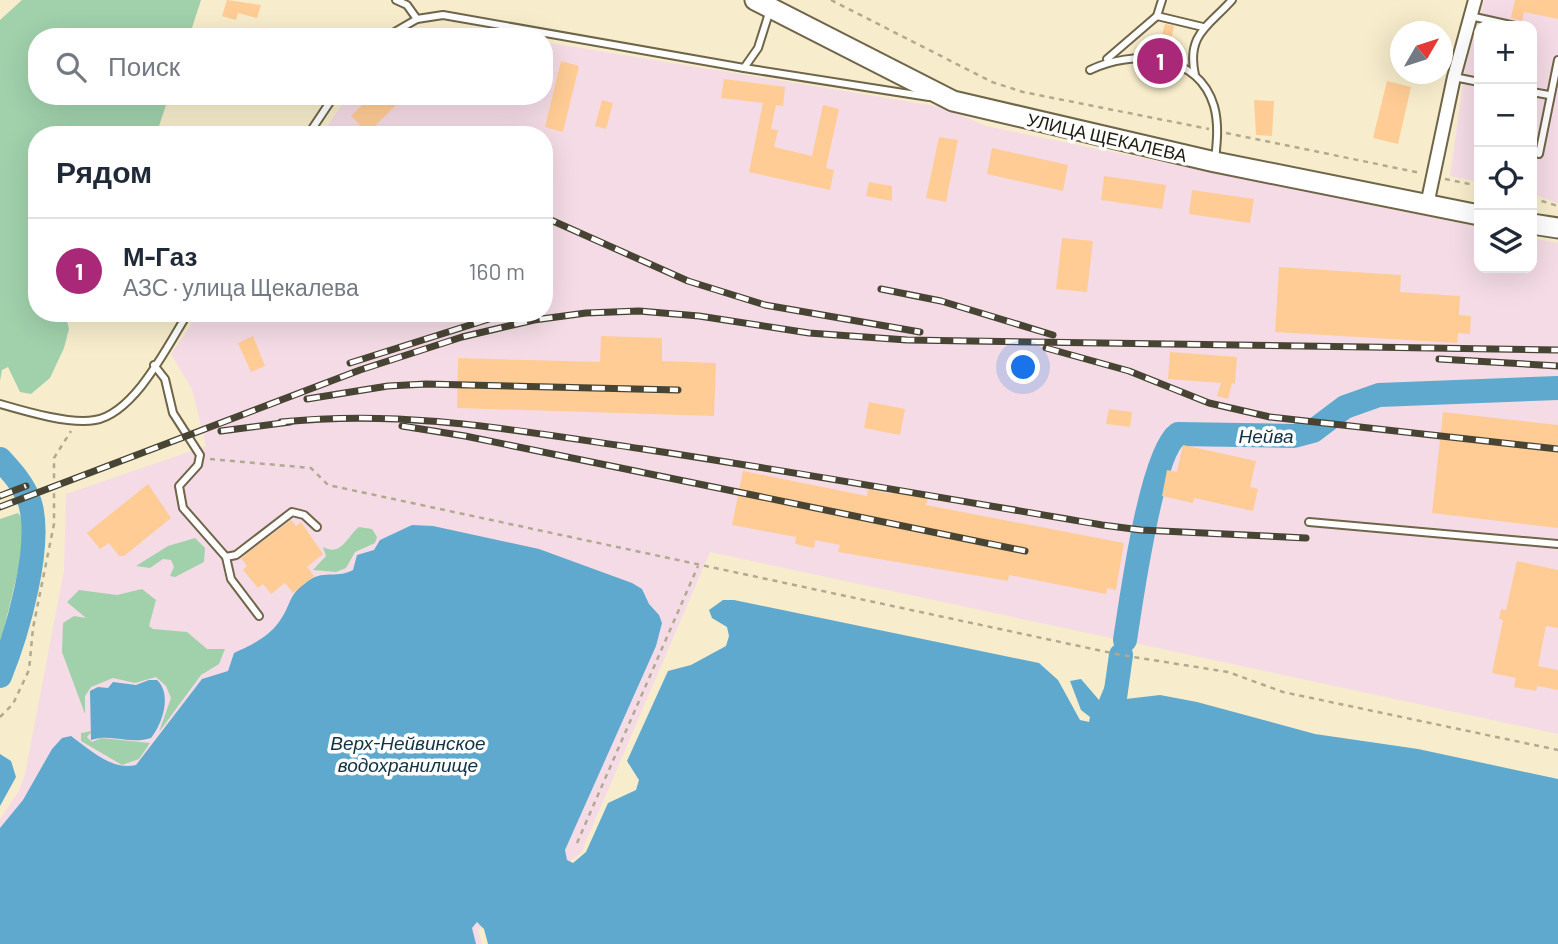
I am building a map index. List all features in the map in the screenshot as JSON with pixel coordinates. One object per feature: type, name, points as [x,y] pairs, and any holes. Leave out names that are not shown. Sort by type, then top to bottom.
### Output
[{"type":"main road","name":"УЛИЦА ЩЕКАЛЕВА","points":[[766,2],[953,100],[1215,162],[1474,214]]},
{"type":"main road","points":[[1537,225],[1558,228]]},
{"type":"street","points":[[1427,205],[1454,77],[1475,0]]},
{"type":"lane","points":[[396,0],[407,5],[417,19]]},
{"type":"lane","points":[[1100,65],[1157,16],[1162,0]]},
{"type":"lane","points":[[1195,77],[1192,52],[1203,27],[1232,0]]},
{"type":"lane","points":[[744,68],[758,48],[766,2]]},
{"type":"lane","points":[[402,28],[417,19],[443,15],[520,28]]},
{"type":"lane","points":[[1157,16],[1203,27]]},
{"type":"lane","points":[[1471,16],[1493,21]]},
{"type":"lane","points":[[553,34],[744,68],[953,100]]},
{"type":"lane","points":[[1090,70],[1126,57],[1148,58],[1179,65],[1195,77],[1210,96],[1217,131],[1215,162]]},
{"type":"lane","points":[[1539,154],[1558,60]]},
{"type":"lane","points":[[1454,77],[1474,81]]},
{"type":"lane","points":[[1537,93],[1549,95]]},
{"type":"lane","points":[[313,126],[328,105]]},
{"type":"lane","points":[[0,404],[79,420],[96,420],[120,408],[136,393],[182,322]]},
{"type":"lane","points":[[154,365],[165,379],[173,413],[198,449],[200,460],[181,481],[178,495],[183,508],[226,557],[231,579],[259,616]]},
{"type":"lane","points":[[226,557],[236,555],[292,512],[304,515],[317,527]]},
{"type":"lane","points":[[1309,522],[1558,544]]},
{"type":"path","points":[[831,0],[992,82],[1023,92],[1474,185]]},
{"type":"path","points":[[1537,200],[1558,206]]},
{"type":"path","points":[[0,717],[13,704],[29,670],[33,628],[54,524],[54,458],[79,420]]},
{"type":"path","points":[[200,460],[311,468],[328,485],[1121,655],[1228,672],[1283,692],[1558,750]]},
{"type":"path","points":[[577,843],[698,566]]},
{"type":"shaded area","points":[[1484,0],[1558,0],[1558,203],[1537,196],[1537,21],[1478,21]]},
{"type":"shaded area","points":[[1474,36],[1474,181],[1450,176],[1465,69]]},
{"type":"shaded area","points":[[553,43],[942,107],[986,126],[1474,226],[1474,273],[1537,273],[1537,239],[1558,243],[1558,734],[710,552],[581,853],[478,930],[482,944],[0,944],[0,819],[19,791],[25,774],[64,570],[66,494],[206,446],[192,389],[171,354],[193,322],[553,322],[553,126],[327,126],[342,105],[553,105]]},
{"type":"green space","points":[[22,0],[201,0],[192,28],[28,28],[28,105],[166,105],[159,126],[28,126],[28,322],[67,322],[69,329],[64,348],[50,378],[31,394],[20,392],[8,367],[2,370],[0,381],[0,20]]},
{"type":"green space","points":[[18,513],[25,523],[19,567],[0,645],[0,519]]},
{"type":"green space","points":[[359,527],[372,529],[377,537],[375,543],[355,552],[346,568],[336,572],[313,570],[326,556],[323,547],[340,547]]},
{"type":"green space","points":[[195,538],[205,548],[204,562],[175,577],[170,576],[174,567],[171,560],[163,559],[150,568],[136,566],[168,546]]},
{"type":"green space","points":[[142,589],[156,600],[149,626],[153,629],[187,632],[207,649],[225,649],[219,664],[201,675],[159,732],[171,698],[166,686],[156,677],[135,683],[113,678],[91,687],[85,696],[85,714],[62,652],[63,623],[74,616],[86,618],[67,602],[79,590],[117,595]]},
{"type":"green space","points":[[92,731],[87,737],[92,742],[101,738],[150,743],[139,759],[122,765],[81,741],[81,733]]},
{"type":"water","name":"Верх-Нейвинское водохранилище","points":[[412,525],[433,526],[539,549],[632,583],[642,589],[649,604],[659,615],[662,623],[656,646],[565,850],[567,860],[573,863],[586,852],[608,803],[636,790],[639,780],[627,761],[668,671],[691,665],[726,646],[729,636],[727,627],[712,618],[709,610],[723,600],[734,600],[1039,663],[1058,680],[1080,720],[1089,722],[1090,717],[1081,710],[1070,681],[1081,679],[1099,700],[1109,676],[1128,681],[1126,699],[1160,695],[1197,702],[1315,734],[1418,749],[1558,779],[1558,944],[488,944],[484,929],[477,922],[472,928],[476,944],[0,944],[0,828],[23,800],[52,749],[62,738],[71,736],[118,765],[136,765],[202,679],[228,671],[234,653],[270,632],[279,622],[297,590],[316,577],[353,570],[357,555],[374,550],[380,540]]},
{"type":"water","points":[[157,680],[162,686],[165,701],[159,725],[151,738],[91,740],[90,691],[98,687],[108,688],[113,682],[136,685]]},
{"type":"water","points":[[0,754],[11,761],[16,777],[0,806]]},
{"type":"building","points":[[227,0],[261,5],[257,18],[238,13],[236,20],[222,16]]},
{"type":"building","points":[[1515,0],[1558,0],[1558,19],[1524,12],[1522,21],[1511,18]]},
{"type":"building","points":[[1165,24],[1174,26],[1168,56],[1153,54],[1157,53]]},
{"type":"building","points":[[561,61],[579,66],[563,132],[553,129],[553,126],[545,126],[550,105],[553,105]]},
{"type":"building","points":[[724,79],[785,87],[783,106],[776,105],[771,129],[778,130],[774,147],[812,156],[823,105],[839,109],[826,168],[834,170],[830,190],[749,172],[763,103],[721,98]]},
{"type":"building","points":[[1387,81],[1390,84],[1411,87],[1398,144],[1373,138]]},
{"type":"building","points":[[602,100],[613,103],[606,129],[595,126]]},
{"type":"building","points":[[1254,100],[1274,101],[1272,136],[1256,135]]},
{"type":"building","points":[[362,105],[396,105],[375,126],[361,126],[351,116]]},
{"type":"building","points":[[939,137],[958,140],[946,202],[926,198]]},
{"type":"building","points":[[992,148],[1068,165],[1063,191],[987,174]]},
{"type":"building","points":[[1104,176],[1166,185],[1162,209],[1101,200]]},
{"type":"building","points":[[869,182],[892,186],[892,201],[866,196]]},
{"type":"building","points":[[1192,190],[1254,199],[1250,223],[1189,214]]},
{"type":"building","points":[[1062,238],[1093,241],[1087,292],[1056,289]]},
{"type":"building","points":[[1279,267],[1401,275],[1400,292],[1460,296],[1459,315],[1471,316],[1470,334],[1458,333],[1457,343],[1275,332]]},
{"type":"building","points":[[253,336],[265,366],[251,372],[238,343]]},
{"type":"building","points":[[601,336],[662,338],[662,361],[716,363],[714,416],[457,408],[458,358],[600,362]]},
{"type":"building","points":[[1170,352],[1237,357],[1235,384],[1232,383],[1228,399],[1217,396],[1221,383],[1168,379]]},
{"type":"building","points":[[869,402],[905,409],[900,435],[864,428]]},
{"type":"building","points":[[1109,409],[1132,412],[1130,427],[1106,424]]},
{"type":"building","points":[[1443,412],[1558,425],[1558,528],[1432,513]]},
{"type":"building","points":[[1183,445],[1256,461],[1250,487],[1258,489],[1253,511],[1194,498],[1193,503],[1162,496],[1167,470],[1177,472]]},
{"type":"building","points":[[743,471],[867,496],[868,489],[892,494],[893,487],[929,494],[926,505],[1124,543],[1116,590],[1107,588],[1106,594],[1009,575],[1008,581],[838,552],[840,545],[815,540],[814,548],[795,544],[796,537],[732,525]]},
{"type":"building","points":[[148,484],[171,518],[124,556],[119,556],[109,543],[100,549],[87,533]]},
{"type":"building","points":[[291,520],[296,526],[301,522],[323,554],[307,567],[314,576],[293,593],[285,583],[271,594],[263,584],[258,588],[243,570],[247,566],[241,558]]},
{"type":"building","points":[[1517,561],[1558,570],[1558,628],[1546,626],[1538,666],[1558,670],[1558,690],[1537,686],[1536,691],[1514,687],[1516,678],[1492,673],[1503,620],[1499,619],[1501,609],[1506,610]]},
{"type":"waterway","name":"Нейва","points":[[1125,640],[1151,498],[1168,447],[1178,434],[1294,436],[1313,431],[1345,407],[1379,395],[1558,388]]},
{"type":"waterway","points":[[0,459],[27,496],[33,521],[31,566],[26,590],[14,637],[0,676]]},
{"type":"waterway","name":"Нейва","points":[[1113,712],[1121,655]]},
{"type":"railway","points":[[553,221],[688,281],[765,305],[920,332]]},
{"type":"railway","points":[[881,289],[941,301],[1053,335]]},
{"type":"railway","points":[[553,317],[639,311],[699,316],[809,333],[907,340],[1558,350]]},
{"type":"railway","points":[[350,363],[480,322]]},
{"type":"railway","points":[[0,507],[360,370],[462,337],[526,322]]},
{"type":"railway","points":[[1046,348],[1129,371],[1209,403],[1270,417],[1558,449]]},
{"type":"railway","points":[[1439,359],[1558,366]]},
{"type":"railway","points":[[307,399],[388,386],[426,384],[678,390]]},
{"type":"railway","points":[[281,422],[374,418],[463,424],[700,458],[1102,525],[1141,530],[1306,538]]},
{"type":"railway","points":[[221,431],[290,422]]},
{"type":"railway","points":[[402,426],[465,436],[1025,551]]},
{"type":"railway","points":[[0,496],[26,486]]},
{"type":"place","name":"М-Газ","points":[[1160,61]]}]
